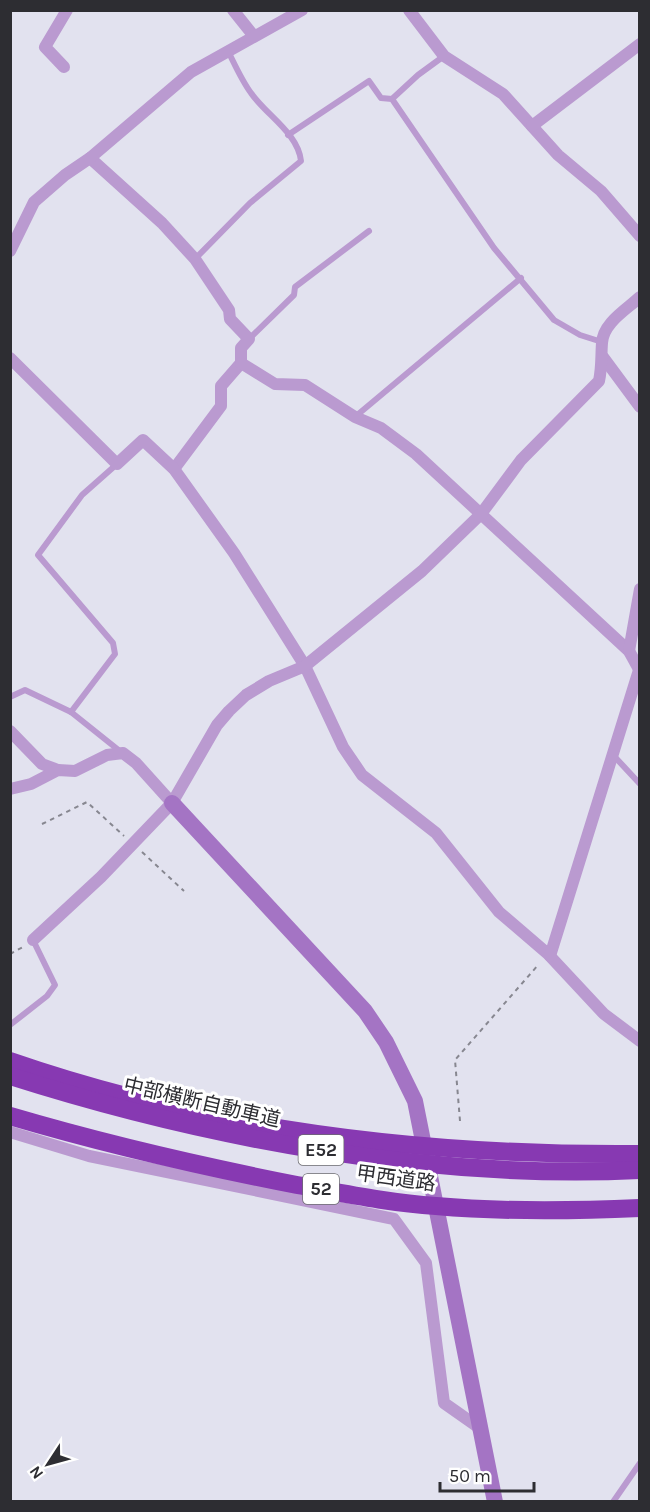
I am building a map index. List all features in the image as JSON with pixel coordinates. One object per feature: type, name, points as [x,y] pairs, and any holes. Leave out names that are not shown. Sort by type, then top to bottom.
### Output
[{"type":"highway","name":"甲西道路","points":[[10,1060],[136,1098],[227,1119],[325,1136],[424,1147],[574,1155],[639,1154]]},
{"type":"highway","name":"中部横断自動車道","points":[[10,1076],[160,1118],[228,1134],[306,1148],[387,1159],[471,1166],[553,1171],[639,1170]]},
{"type":"highway","name":"甲西道路","points":[[10,1116],[105,1144],[215,1169],[334,1192],[434,1206],[508,1210],[639,1208]]},
{"type":"street","points":[[64,67],[45,47],[67,10]]},
{"type":"street","points":[[233,10],[253,36]]},
{"type":"street","points":[[10,251],[34,202],[65,175],[90,158],[191,72],[302,10]]},
{"type":"street","points":[[409,10],[444,56],[503,94],[558,154],[601,191],[639,236]]},
{"type":"street","points":[[532,126],[639,44]]},
{"type":"street","points":[[90,158],[162,223],[195,259],[229,310],[230,319],[249,339],[241,348],[242,363],[221,386],[221,406],[174,469]]},
{"type":"street","points":[[33,940],[102,877],[172,803],[217,725],[229,711],[246,695],[269,681],[305,666],[422,571],[481,514],[522,460],[599,381],[603,357],[602,342],[608,326],[639,297]]},
{"type":"street","points":[[603,357],[639,407]]},
{"type":"street","points":[[10,358],[117,464],[143,440],[174,469],[234,553],[305,666],[343,747],[362,775],[436,833],[499,912],[549,955],[604,1014],[639,1041]]},
{"type":"street","points":[[242,363],[275,384],[305,385],[355,417],[381,428],[416,454],[629,651],[639,671],[549,955]]},
{"type":"street","points":[[629,651],[639,589]]},
{"type":"street","points":[[10,731],[42,764],[57,770],[75,771],[107,755],[123,753],[136,763],[365,1011],[386,1042],[415,1101],[434,1206],[495,1502]]},
{"type":"street","points":[[10,789],[31,784],[57,770]]},
{"type":"street","points":[[10,1132],[89,1156],[394,1219],[426,1263],[444,1403],[481,1429]]},
{"type":"lane","points":[[195,259],[250,203],[301,161],[300,154],[288,135],[249,91],[228,51]]},
{"type":"lane","points":[[288,135],[369,81],[381,98],[392,99],[444,56]]},
{"type":"lane","points":[[392,99],[447,175],[494,248],[554,320],[579,335],[602,342]]},
{"type":"lane","points":[[249,339],[294,295],[295,287],[369,231]]},
{"type":"lane","points":[[355,417],[521,278]]},
{"type":"lane","points":[[70,712],[114,654],[113,643],[39,555],[82,495],[117,464]]},
{"type":"lane","points":[[10,697],[25,690],[70,712],[123,753]]},
{"type":"lane","points":[[613,755],[639,784]]},
{"type":"lane","points":[[10,1025],[47,996],[55,985],[33,940]]},
{"type":"lane","points":[[613,1502],[639,1463]]},
{"type":"path","points":[[42,824],[87,802],[184,891]]},
{"type":"path","points":[[10,954],[33,940]]},
{"type":"path","points":[[460,1121],[455,1060],[549,955]]}]
